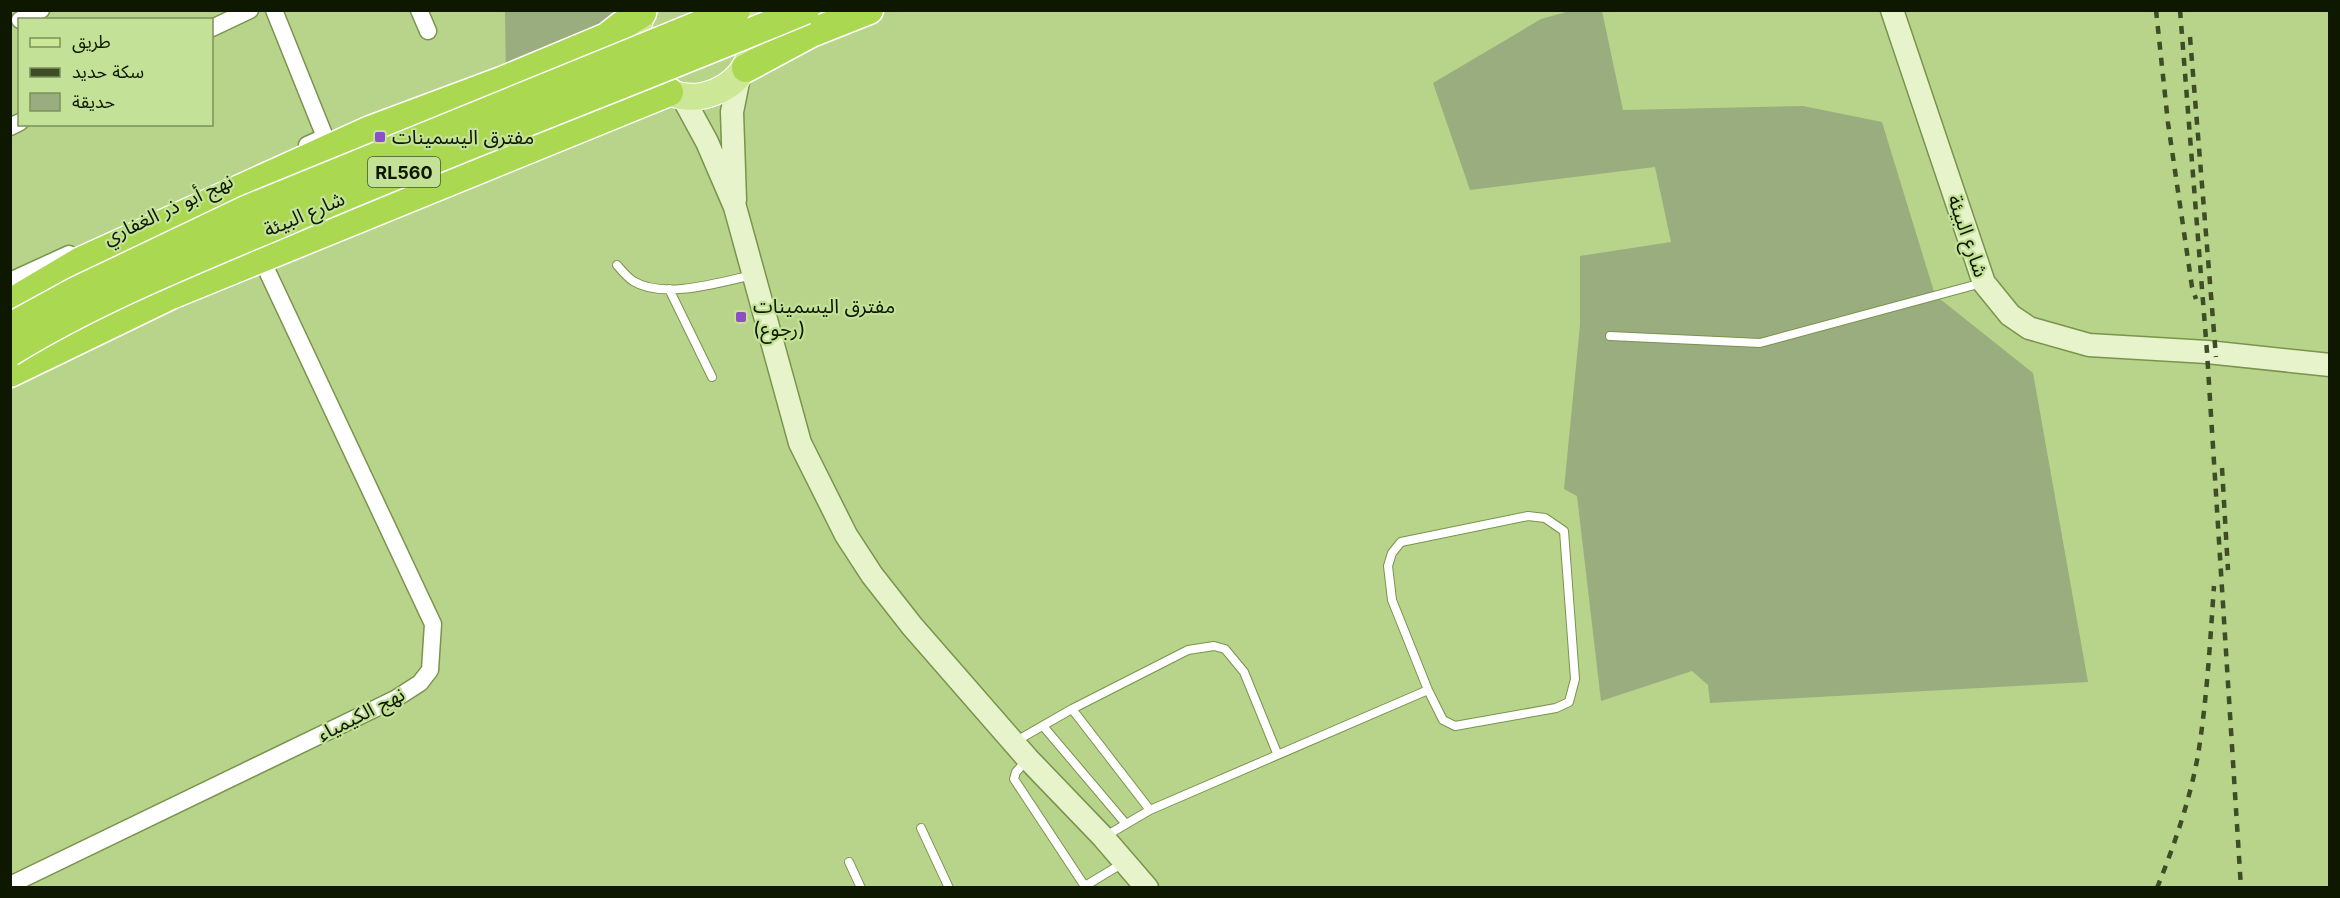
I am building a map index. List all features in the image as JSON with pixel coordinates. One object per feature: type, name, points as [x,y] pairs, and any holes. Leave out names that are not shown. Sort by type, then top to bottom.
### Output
[{"type":"highway","name":"RL560","points":[[10,327],[74,292],[248,209],[736,10]]},
{"type":"highway","name":"شارع البيئة","points":[[10,352],[108,300],[193,260],[805,10]]},
{"type":"highway","points":[[742,73],[811,33],[869,10]]},
{"type":"highway","points":[[10,303],[81,261],[370,130],[504,80],[607,37],[643,12]]},
{"type":"highway","points":[[10,373],[171,295],[676,94]]},
{"type":"main road","points":[[735,207],[732,112],[742,73],[752,51],[753,32],[745,10]]},
{"type":"main road","name":"شارع البيئة","points":[[1892,10],[1984,283],[2010,315],[2029,328],[2089,345],[2207,352],[2330,364]]},
{"type":"main road","points":[[643,12],[636,30],[637,49],[643,66],[654,81],[676,94],[698,97],[713,94],[727,87],[742,73]]},
{"type":"main road","points":[[676,94],[708,142],[735,207],[800,443],[846,535],[872,575],[912,626],[1103,837],[1146,888]]},
{"type":"street","points":[[24,18],[40,10]]},
{"type":"street","points":[[213,27],[250,10]]},
{"type":"street","name":"نهج أبو ذر الغفاري","points":[[10,281],[325,137],[274,10]]},
{"type":"street","points":[[420,10],[428,31]]},
{"type":"street","name":"نهج الكيمياء","points":[[10,885],[394,699],[420,683],[430,670],[433,624],[261,258]]},
{"type":"lane","points":[[617,265],[634,282],[656,289],[712,284],[754,275]]},
{"type":"lane","points":[[1610,336],[1760,343],[1984,283]]},
{"type":"lane","points":[[669,289],[712,377]]},
{"type":"lane","points":[[1528,516],[1545,518],[1557,525],[1564,531],[1575,679],[1569,702],[1556,708],[1455,726],[1443,720],[1428,690],[1392,600],[1388,566],[1392,553],[1401,542],[1528,516]]},
{"type":"lane","points":[[1125,862],[1085,887],[1014,779],[1022,750],[1043,726],[1188,650],[1214,646],[1225,649],[1244,672],[1277,753]]},
{"type":"lane","points":[[1103,837],[1150,810],[1277,753],[1428,690]]},
{"type":"lane","points":[[1072,709],[1150,810]]},
{"type":"lane","points":[[1043,726],[1126,824]]},
{"type":"lane","points":[[921,828],[949,888]]},
{"type":"lane","points":[[849,862],[861,888]]},
{"type":"green space","points":[[505,11],[633,11],[506,83]]},
{"type":"green space","points":[[1570,11],[1602,11],[1623,110],[1803,106],[1882,122],[1935,295],[2033,373],[2088,682],[1710,703],[1708,685],[1692,671],[1601,701],[1577,496],[1564,489],[1580,325],[1580,256],[1671,242],[1655,167],[1470,190],[1433,83],[1541,19]]},
{"type":"railway","points":[[2156,10],[2168,123],[2192,287],[2196,299]]},
{"type":"railway","points":[[2180,10],[2207,352],[2241,888]]},
{"type":"railway","points":[[2190,37],[2216,357]]},
{"type":"railway","points":[[2222,468],[2228,570]]},
{"type":"railway","points":[[2157,888],[2181,823],[2198,755],[2206,692],[2214,586]]},
{"type":"place","name":"مفترق اليسمينات","points":[[380,137]]},
{"type":"place","name":"مفترق اليسمينات (رجوع)","points":[[741,317]]}]
